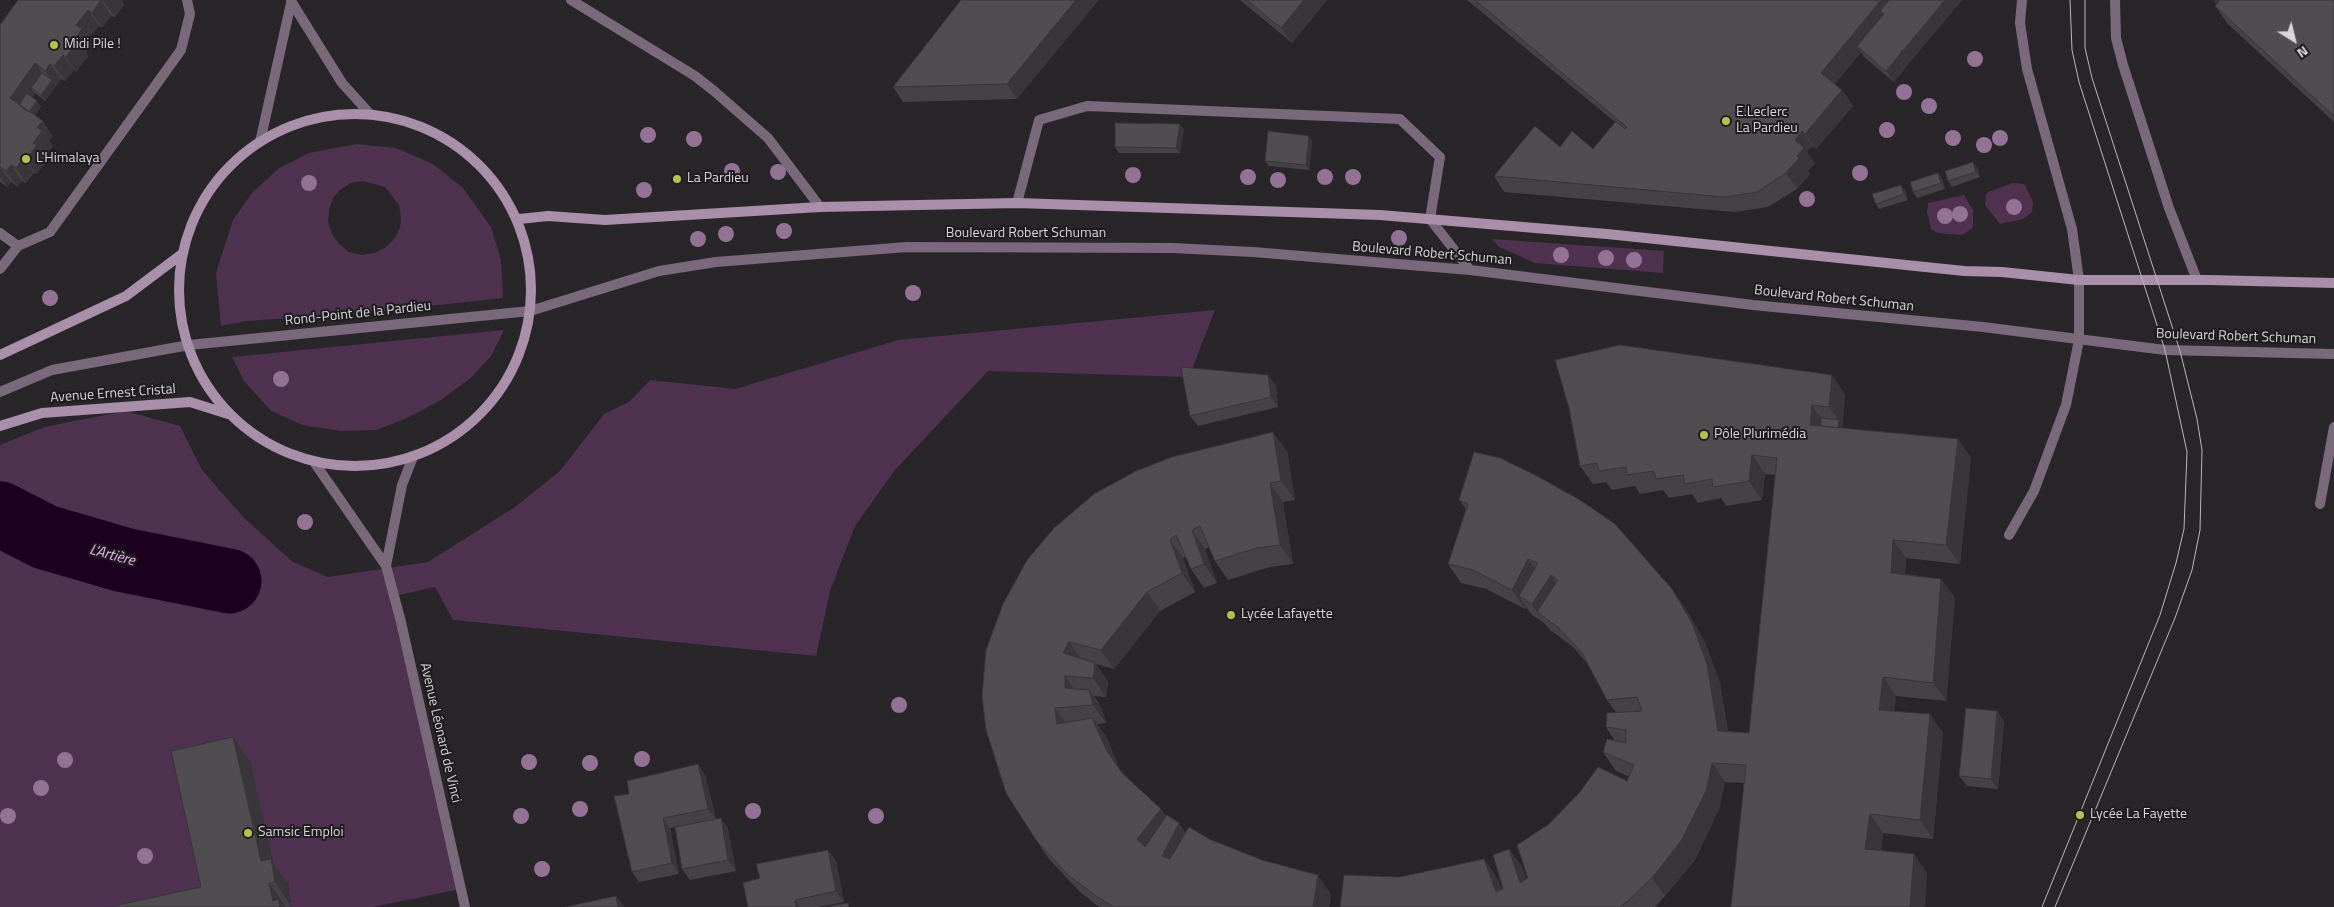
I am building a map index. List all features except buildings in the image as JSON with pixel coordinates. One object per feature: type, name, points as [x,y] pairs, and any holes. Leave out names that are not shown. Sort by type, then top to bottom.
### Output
[{"type":"main road","points":[[370,114],[415,122],[453,142],[486,169],[519,218],[526,242],[532,284],[530,311],[514,368],[488,406],[454,437],[413,457],[363,467],[314,462],[267,444],[228,414],[202,379],[179,317],[182,254],[196,212],[223,170],[260,142],[315,117],[370,114]]},
{"type":"main road","name":"Boulevard Robert Schuman","points":[[519,218],[548,216],[605,220],[820,207],[1017,203],[1374,215],[2079,280],[2334,283]]},
{"type":"main road","points":[[0,354],[126,296],[182,254]]},
{"type":"main road","name":"Avenue Ernest Cristal","points":[[0,426],[42,413],[190,402],[228,414]]},
{"type":"street","points":[[0,269],[18,246],[50,232],[181,50],[190,14],[188,0]]},
{"type":"street","points":[[571,0],[695,76],[714,91],[768,138],[820,207]]},
{"type":"street","points":[[2008,535],[2034,492],[2066,405],[2079,340],[2079,280],[2070,219],[2027,69],[2020,23],[2022,0]]},
{"type":"street","points":[[2115,0],[2116,38],[2123,65],[2169,208],[2197,280]]},
{"type":"street","points":[[291,1],[342,83],[370,114]]},
{"type":"street","points":[[260,142],[291,1]]},
{"type":"street","points":[[1017,203],[1039,120],[1087,106],[1400,119],[1440,157],[1430,219],[1470,270]]},
{"type":"street","points":[[0,233],[18,246]]},
{"type":"street","name":"Boulevard Robert Schuman","points":[[530,311],[659,271],[716,262],[907,247],[1173,248],[1470,270],[1753,305],[1982,327],[2165,350],[2334,354]]},
{"type":"street","name":"Rond-Point de la Pardieu","points":[[189,346],[530,311]]},
{"type":"street","name":"Avenue Ernest Cristal","points":[[0,392],[52,370],[189,346]]},
{"type":"street","points":[[2320,504],[2334,428]]},
{"type":"street","name":"Avenue Léonard de Vinci","points":[[386,566],[402,485],[413,457]]},
{"type":"street","name":"Avenue Léonard de Vinci","points":[[314,462],[386,566],[465,907]]},
{"type":"shaded area","points":[[356,144],[396,148],[433,164],[463,188],[491,227],[501,260],[503,298],[373,312],[246,321],[221,326],[216,273],[233,220],[252,193],[279,168],[309,153]],"holes":[[[363,181],[385,187],[399,205],[400,228],[394,239],[385,248],[374,253],[362,255],[349,252],[339,244],[332,234],[328,222],[333,198],[341,189],[351,183]]]},
{"type":"shaded area","points":[[2013,183],[2024,184],[2026,187],[2033,202],[2032,212],[2023,219],[2000,224],[1985,205],[1986,195],[1988,192]]},
{"type":"shaded area","points":[[1964,195],[1973,210],[1973,228],[1962,235],[1938,233],[1931,229],[1927,212],[1928,203]]},
{"type":"shaded area","points":[[1492,239],[1664,251],[1663,273],[1535,263],[1499,247]]},
{"type":"shaded area","points":[[1215,310],[1189,377],[988,371],[895,470],[855,526],[830,591],[816,656],[453,620],[435,587],[395,596],[461,889],[373,907],[286,907],[291,906],[288,883],[278,885],[250,761],[217,907],[0,907],[0,445],[44,427],[126,411],[180,426],[202,470],[244,518],[293,562],[328,577],[428,562],[515,507],[560,471],[604,414],[629,402],[650,380],[735,389],[898,340]]},
{"type":"shaded area","points":[[504,330],[491,356],[472,377],[441,400],[407,418],[377,430],[340,431],[303,425],[271,411],[244,381],[232,357]]},
{"type":"waterway","name":"L'Artière","points":[[0,514],[45,537],[124,560],[229,581]]},
{"type":"tram line","points":[[2042,907],[2160,615],[2184,529],[2187,452],[2165,350],[2079,82],[2072,50],[2070,0]]},
{"type":"tram line","points":[[2055,907],[2175,618],[2192,570],[2200,530],[2202,450],[2197,419],[2180,351],[2092,78],[2085,48],[2085,0]]},
{"type":"place","name":"Midi Pile !","points":[[54,45]]},
{"type":"place","name":"E.Leclerc La Pardieu","points":[[1726,121]]},
{"type":"place","name":"L'Himalaya","points":[[26,159]]},
{"type":"place","name":"La Pardieu","points":[[677,179]]},
{"type":"place","name":"Pôle Plurimédia","points":[[1704,435]]},
{"type":"place","name":"Lycée Lafayette","points":[[1231,615]]},
{"type":"place","name":"Lycée La Fayette","points":[[2080,815]]},
{"type":"place","name":"Samsic Emploi","points":[[248,833]]}]
